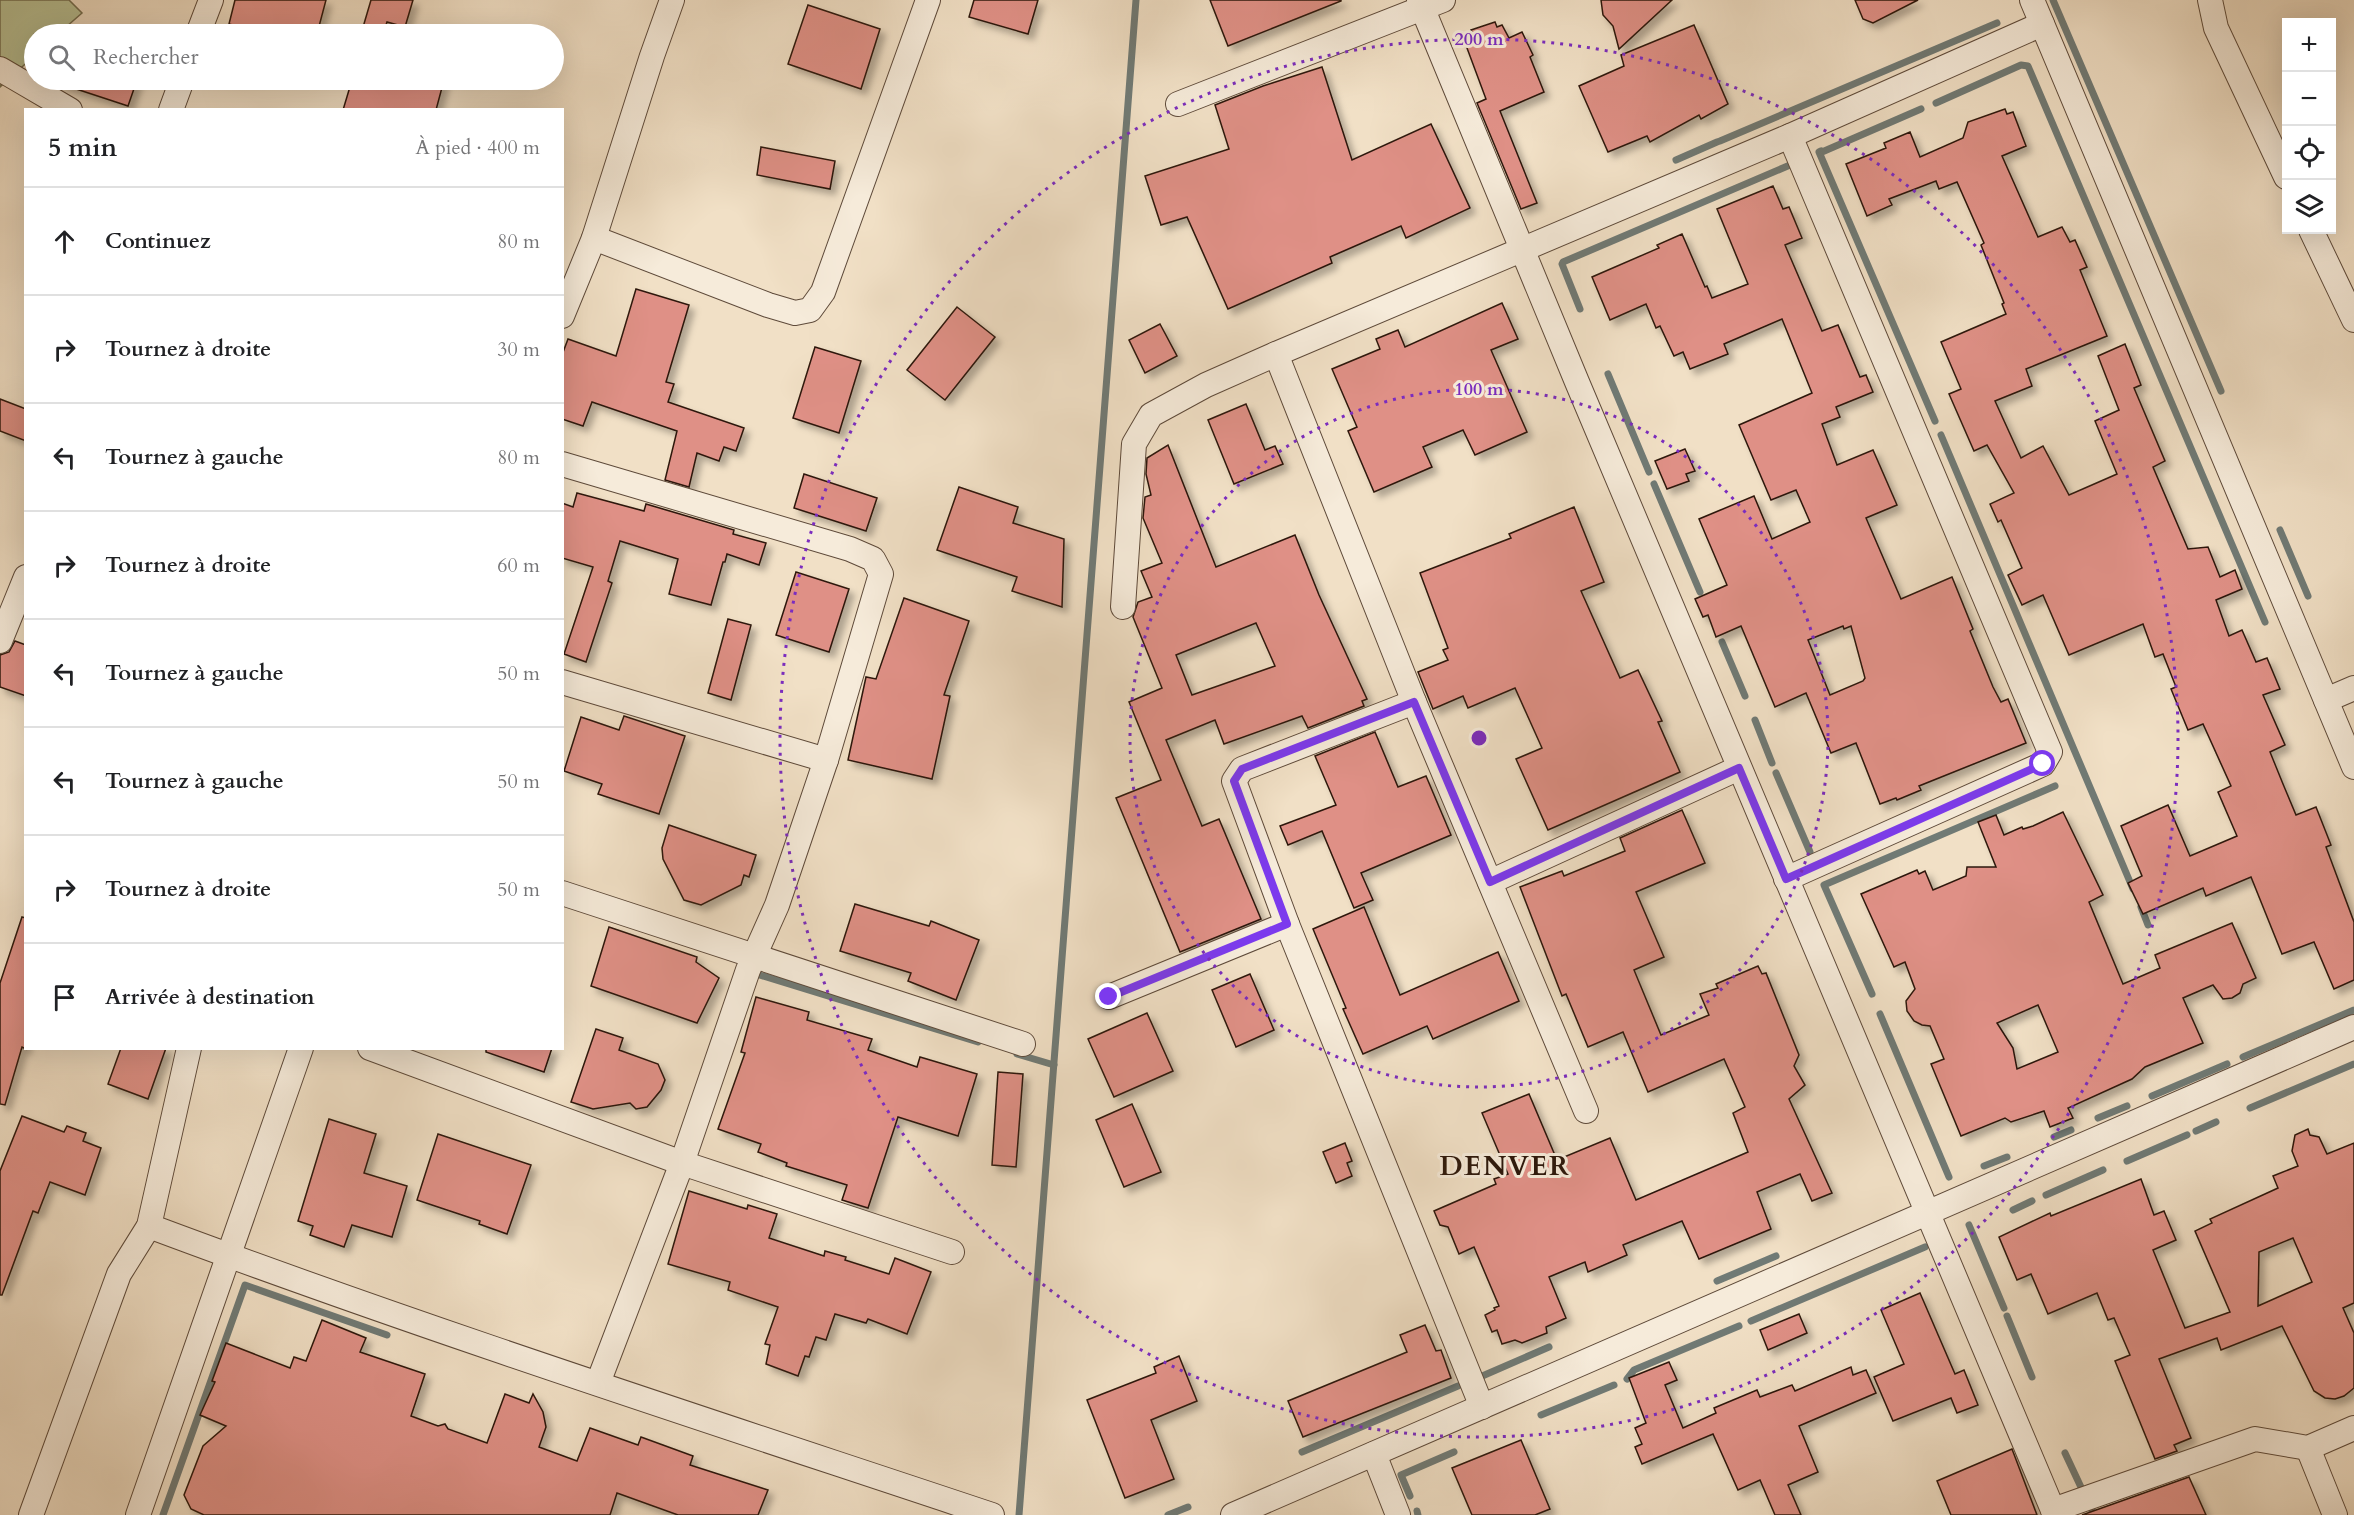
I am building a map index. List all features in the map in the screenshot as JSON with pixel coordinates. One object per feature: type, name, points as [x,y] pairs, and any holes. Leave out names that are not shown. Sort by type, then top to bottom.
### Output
[{"type":"street","points":[[202,24],[211,0]]},
{"type":"street","points":[[564,311],[594,238],[672,0]]},
{"type":"street","points":[[594,238],[768,305],[795,313],[810,310],[823,292],[928,0]]},
{"type":"street","points":[[2032,0],[2354,767]]},
{"type":"street","points":[[2210,0],[2217,28],[2282,168]]},
{"type":"street","points":[[1178,104],[1428,3],[1577,382],[2054,1513],[2255,1439],[2308,1448],[2354,1428]]},
{"type":"street","points":[[1123,607],[1134,444],[1151,415],[1206,386],[1276,354],[1790,136],[2042,24]]},
{"type":"street","points":[[0,69],[24,83]]},
{"type":"street","points":[[36,90],[67,108]]},
{"type":"street","points":[[172,108],[178,90]]},
{"type":"street","points":[[1786,879],[2043,764],[2050,752],[1790,136]]},
{"type":"street","points":[[2313,234],[2354,320]]},
{"type":"street","points":[[1276,354],[1414,702],[1586,1111]]},
{"type":"street","points":[[564,465],[739,514],[850,549],[873,559],[881,574],[826,760],[777,905],[754,955],[682,1163],[598,1383]]},
{"type":"street","points":[[0,641],[17,592]]},
{"type":"street","points":[[564,683],[826,760]]},
{"type":"street","points":[[2326,700],[2354,688]]},
{"type":"street","points":[[1414,702],[1242,769],[1234,781],[1287,924],[1482,1407]]},
{"type":"street","points":[[1490,882],[1739,768]]},
{"type":"street","points":[[564,894],[1023,1044]]},
{"type":"street","points":[[1109,997],[1287,924]]},
{"type":"street","points":[[1233,1515],[2354,1027]]},
{"type":"street","points":[[31,1515],[119,1274],[149,1226],[189,1050]]},
{"type":"street","points":[[138,1515],[300,1050]]},
{"type":"street","points":[[375,1050],[682,1163],[952,1252]]},
{"type":"street","points":[[149,1226],[598,1383],[992,1515]]},
{"type":"street","points":[[2308,1448],[2335,1515]]},
{"type":"street","points":[[1374,1454],[1398,1515]]},
{"type":"green space","points":[[0,0],[69,0],[82,13],[69,24],[24,24],[24,65],[0,87]]},
{"type":"building","points":[[235,0],[326,0],[320,24],[229,24]]},
{"type":"building","points":[[371,0],[413,0],[406,24],[387,22],[386,24],[364,24]]},
{"type":"building","points":[[974,0],[1038,0],[1028,34],[969,17]]},
{"type":"building","points":[[1210,0],[1341,0],[1341,1],[1228,46]]},
{"type":"building","points":[[1601,0],[1672,0],[1619,49],[1613,26],[1603,15]]},
{"type":"building","points":[[1855,0],[1918,0],[1873,23],[1863,19]]},
{"type":"building","points":[[808,5],[880,29],[861,89],[788,64]]},
{"type":"building","points":[[1495,22],[1497,27],[1502,25],[1509,38],[1522,32],[1533,55],[1530,57],[1544,92],[1500,111],[1537,203],[1521,209],[1477,103],[1486,99],[1464,40],[1474,36],[1471,30]]},
{"type":"building","points":[[1694,25],[1728,104],[1701,119],[1699,115],[1650,142],[1647,136],[1608,152],[1579,86],[1624,66],[1621,55]]},
{"type":"building","points":[[1322,67],[1352,160],[1431,124],[1470,208],[1406,238],[1401,226],[1330,257],[1332,263],[1228,309],[1187,217],[1161,225],[1145,176],[1229,149],[1215,105],[1263,86]]},
{"type":"building","points":[[79,90],[134,90],[128,106]]},
{"type":"building","points":[[349,90],[441,90],[437,108],[344,108]]},
{"type":"building","points":[[2005,109],[2007,114],[2013,112],[2026,146],[2002,156],[2038,237],[2062,227],[2070,242],[2075,240],[2087,267],[2080,270],[2107,336],[2026,369],[2032,386],[1995,401],[2021,458],[2043,446],[2069,495],[2117,474],[2095,421],[2119,410],[2098,356],[2125,344],[2141,385],[2134,388],[2165,461],[2153,467],[2188,549],[2208,547],[2220,577],[2235,570],[2242,589],[2216,600],[2229,636],[2242,630],[2256,662],[2267,658],[2280,689],[2263,695],[2285,745],[2270,752],[2283,784],[2296,815],[2316,807],[2331,845],[2326,847],[2354,922],[2354,980],[2334,989],[2314,942],[2282,954],[2251,877],[2206,896],[2203,888],[2143,914],[2128,883],[2142,876],[2121,826],[2168,805],[2190,856],[2237,836],[2218,792],[2231,786],[2203,724],[2188,730],[2171,689],[2176,687],[2163,654],[2155,657],[2143,624],[2069,655],[2043,595],[2022,605],[2008,575],[2022,568],[2001,520],[1998,522],[1990,504],[2014,493],[1987,445],[1974,451],[1949,394],[1961,389],[1941,342],[2006,314],[2002,304],[2004,303],[1981,245],[1984,243],[1957,182],[1939,189],[1936,181],[1889,199],[1892,205],[1867,216],[1846,164],[1886,148],[1884,143],[1910,132],[1920,157],[1963,138],[1968,122]]},
{"type":"building","points":[[761,147],[835,161],[830,189],[757,175]]},
{"type":"building","points":[[1773,186],[1783,209],[1789,207],[1802,238],[1785,245],[1822,331],[1838,325],[1860,377],[1866,375],[1873,392],[1836,407],[1840,417],[1822,424],[1837,465],[1873,450],[1897,505],[1866,518],[1901,599],[1952,577],[1973,629],[1970,631],[1993,687],[2001,702],[2008,699],[2026,743],[1919,786],[1921,790],[1897,800],[1896,798],[1880,804],[1856,743],[1831,753],[1806,693],[1775,707],[1741,626],[1716,637],[1708,615],[1703,617],[1695,599],[1727,585],[1699,519],[1754,496],[1772,539],[1810,522],[1796,490],[1771,500],[1739,425],[1812,393],[1782,319],[1724,344],[1728,354],[1690,369],[1683,352],[1674,356],[1660,326],[1656,328],[1646,304],[1610,320],[1592,277],[1659,248],[1657,245],[1682,234],[1712,298],[1748,284],[1717,209]],"holes":[[[1843,626],[1844,629],[1851,626],[1865,678],[1863,681],[1830,695],[1808,640]]]},
{"type":"building","points":[[636,289],[689,305],[666,382],[674,384],[668,402],[744,428],[736,451],[724,447],[719,461],[697,453],[689,487],[665,480],[677,431],[592,402],[583,426],[564,420],[564,350],[568,339],[616,356]]},
{"type":"building","points":[[1502,303],[1518,339],[1491,350],[1527,432],[1475,455],[1463,430],[1423,447],[1432,467],[1374,492],[1348,431],[1357,427],[1332,369],[1380,349],[1376,339],[1398,330],[1405,347]]},
{"type":"building","points":[[957,307],[995,337],[945,400],[907,370]]},
{"type":"building","points":[[1160,324],[1177,356],[1145,373],[1129,340]]},
{"type":"building","points":[[815,347],[861,361],[839,433],[793,418]]},
{"type":"building","points":[[0,399],[24,408],[24,440],[0,431]]},
{"type":"building","points":[[1246,404],[1265,450],[1275,446],[1283,464],[1234,484],[1208,420]]},
{"type":"building","points":[[1168,445],[1216,567],[1295,535],[1319,595],[1367,699],[1362,701],[1364,706],[1308,728],[1302,716],[1224,744],[1215,720],[1166,740],[1202,826],[1219,819],[1261,919],[1180,952],[1116,798],[1161,780],[1129,702],[1162,688],[1133,617],[1138,602],[1152,597],[1141,571],[1162,563],[1143,518],[1145,497],[1151,495],[1146,474],[1147,458]],"holes":[[[1256,623],[1275,666],[1192,695],[1176,655]]]},
{"type":"building","points":[[1685,449],[1695,471],[1686,474],[1689,481],[1667,489],[1655,461]]},
{"type":"building","points":[[804,474],[877,498],[866,531],[794,508]]},
{"type":"building","points":[[959,487],[1018,507],[1013,523],[1064,539],[1062,607],[1012,591],[1017,577],[937,550]]},
{"type":"building","points":[[577,493],[644,511],[646,504],[734,530],[733,534],[766,543],[759,565],[727,554],[711,605],[669,594],[678,559],[620,541],[608,581],[612,583],[586,662],[564,654],[593,567],[564,559],[564,504],[573,507]]},
{"type":"building","points":[[1574,507],[1604,582],[1581,591],[1620,678],[1638,670],[1662,721],[1658,722],[1680,772],[1548,830],[1516,759],[1542,748],[1515,688],[1468,708],[1463,696],[1433,709],[1418,672],[1448,660],[1443,650],[1448,648],[1420,573],[1511,538],[1509,534]]},
{"type":"building","points":[[796,572],[849,589],[829,652],[776,635]]},
{"type":"building","points":[[904,598],[969,621],[944,695],[950,696],[932,779],[848,760],[866,677],[876,679]]},
{"type":"building","points":[[728,619],[751,625],[731,700],[708,693]]},
{"type":"building","points":[[15,641],[24,644],[24,695],[0,687],[0,655],[9,652]]},
{"type":"building","points":[[624,716],[685,736],[659,814],[598,794],[602,784],[564,771],[581,717],[619,730]]},
{"type":"building","points":[[1375,732],[1398,787],[1426,776],[1451,835],[1361,873],[1373,900],[1354,908],[1322,831],[1288,845],[1280,826],[1336,805],[1315,756]]},
{"type":"building","points":[[1682,810],[1705,863],[1636,892],[1664,957],[1634,970],[1661,1035],[1709,1015],[1700,994],[1718,988],[1716,984],[1758,966],[1762,974],[1766,973],[1799,1055],[1794,1066],[1805,1085],[1789,1099],[1832,1193],[1812,1201],[1800,1174],[1757,1192],[1771,1229],[1699,1259],[1682,1221],[1623,1245],[1627,1255],[1588,1272],[1585,1262],[1549,1277],[1566,1318],[1546,1327],[1547,1333],[1522,1343],[1515,1340],[1502,1344],[1497,1330],[1492,1332],[1485,1315],[1499,1306],[1474,1247],[1459,1254],[1448,1227],[1440,1225],[1434,1211],[1496,1184],[1494,1179],[1508,1174],[1482,1113],[1529,1094],[1557,1160],[1610,1138],[1636,1200],[1748,1152],[1733,1113],[1745,1107],[1724,1059],[1648,1092],[1623,1032],[1588,1047],[1566,994],[1562,996],[1520,887],[1562,871],[1564,876],[1625,851],[1620,838]]},
{"type":"building","points":[[2063,812],[2103,895],[2089,902],[2123,984],[2160,968],[2155,955],[2232,923],[2256,978],[2243,984],[2240,993],[2232,998],[2223,999],[2213,985],[2183,998],[2203,1043],[2145,1067],[2132,1079],[2068,1108],[2073,1118],[2050,1127],[2044,1111],[2011,1122],[2005,1118],[1961,1136],[1931,1064],[1944,1059],[1930,1026],[1914,1021],[1907,1011],[1906,1001],[1915,989],[1905,962],[1894,967],[1861,894],[1917,870],[1919,874],[1925,871],[1933,890],[1966,876],[1967,867],[1996,867],[1978,822],[1996,815],[2004,835],[2022,827],[2023,829]],"holes":[[[2038,1005],[2058,1052],[2017,1069],[2013,1048],[1997,1023]]]},
{"type":"building","points":[[669,825],[756,855],[749,877],[744,875],[741,885],[701,905],[684,900],[663,859],[662,848]]},
{"type":"building","points":[[855,904],[929,926],[931,921],[979,940],[956,1000],[908,981],[911,973],[840,951]]},
{"type":"building","points":[[1364,907],[1400,995],[1498,952],[1519,1001],[1433,1039],[1427,1026],[1363,1054],[1343,1009],[1346,1008],[1313,929]]},
{"type":"building","points":[[22,917],[24,918],[24,1048],[22,1047],[5,1105],[0,1104],[0,983]]},
{"type":"building","points":[[609,927],[697,957],[696,962],[719,978],[697,1023],[591,986]]},
{"type":"building","points":[[1250,974],[1274,1030],[1236,1047],[1212,990]]},
{"type":"building","points":[[756,997],[809,1012],[807,1020],[872,1039],[868,1050],[917,1067],[920,1057],[977,1074],[958,1136],[898,1117],[868,1208],[842,1200],[847,1185],[786,1166],[787,1163],[758,1152],[761,1144],[718,1129],[745,1053],[741,1052]]},
{"type":"building","points":[[1147,1013],[1173,1071],[1114,1097],[1088,1039]]},
{"type":"building","points":[[596,1029],[623,1038],[619,1050],[658,1064],[665,1080],[661,1090],[647,1107],[636,1109],[630,1103],[593,1109],[571,1102]]},
{"type":"building","points":[[120,1050],[165,1050],[148,1099],[108,1084]]},
{"type":"building","points":[[486,1050],[551,1050],[544,1072],[486,1052]]},
{"type":"building","points":[[998,1072],[1023,1074],[1016,1167],[992,1165]]},
{"type":"building","points":[[1132,1104],[1161,1172],[1124,1187],[1096,1120]]},
{"type":"building","points":[[22,1116],[64,1132],[67,1126],[86,1133],[83,1141],[101,1148],[85,1195],[50,1182],[38,1213],[33,1211],[2,1295],[0,1295],[0,1171]]},
{"type":"building","points":[[329,1119],[376,1134],[364,1173],[407,1186],[392,1237],[352,1225],[344,1247],[310,1235],[313,1226],[298,1221]]},
{"type":"building","points":[[2308,1129],[2310,1135],[2319,1137],[2327,1154],[2354,1143],[2354,1303],[2343,1308],[2354,1333],[2354,1388],[2344,1396],[2335,1399],[2325,1398],[2314,1391],[2282,1326],[2221,1350],[2217,1338],[2159,1359],[2191,1438],[2174,1445],[2177,1451],[2155,1459],[2115,1361],[2130,1355],[2114,1318],[2108,1320],[2097,1293],[2048,1314],[2031,1274],[2017,1280],[1999,1237],[2050,1213],[2051,1216],[2141,1179],[2154,1215],[2164,1211],[2176,1240],[2153,1250],[2185,1328],[2230,1312],[2195,1231],[2212,1223],[2210,1219],[2278,1188],[2273,1176],[2298,1166],[2292,1151],[2295,1135]],"holes":[[[2293,1238],[2312,1282],[2258,1306],[2259,1252]]]},
{"type":"building","points":[[438,1134],[531,1165],[507,1234],[479,1224],[480,1221],[417,1200]]},
{"type":"building","points":[[1345,1143],[1352,1161],[1347,1163],[1352,1176],[1336,1183],[1323,1152]]},
{"type":"building","points":[[689,1191],[747,1209],[748,1205],[777,1214],[769,1238],[824,1256],[825,1251],[846,1257],[845,1260],[889,1274],[895,1258],[931,1272],[907,1334],[868,1319],[866,1323],[835,1314],[826,1340],[816,1337],[809,1357],[805,1356],[798,1376],[766,1364],[770,1345],[765,1344],[778,1307],[728,1290],[730,1282],[668,1264]]},
{"type":"building","points":[[1920,1293],[1955,1374],[1964,1370],[1978,1405],[1957,1413],[1951,1398],[1893,1421],[1874,1377],[1904,1364],[1881,1310]]},
{"type":"building","points":[[1799,1314],[1807,1333],[1768,1350],[1760,1330]]},
{"type":"building","points":[[322,1320],[366,1338],[360,1352],[425,1374],[411,1416],[438,1426],[445,1424],[448,1429],[487,1443],[505,1394],[529,1403],[533,1394],[543,1412],[546,1427],[539,1447],[577,1461],[590,1428],[638,1445],[641,1437],[693,1456],[690,1465],[768,1490],[758,1515],[678,1515],[617,1493],[610,1515],[204,1515],[191,1509],[184,1495],[203,1446],[226,1426],[200,1415],[215,1382],[212,1381],[226,1343],[290,1368],[294,1357],[306,1361]]},
{"type":"building","points":[[1425,1325],[1436,1351],[1441,1350],[1451,1378],[1303,1437],[1288,1401],[1407,1352],[1400,1335]]},
{"type":"building","points":[[1179,1356],[1197,1401],[1151,1420],[1174,1479],[1125,1498],[1087,1400],[1156,1373],[1154,1367]]},
{"type":"building","points":[[1669,1362],[1677,1380],[1665,1385],[1683,1428],[1716,1413],[1714,1408],[1757,1390],[1760,1397],[1792,1385],[1795,1391],[1851,1367],[1853,1375],[1866,1370],[1876,1393],[1799,1426],[1818,1472],[1788,1485],[1801,1515],[1775,1515],[1760,1480],[1738,1490],[1713,1434],[1642,1464],[1635,1447],[1642,1444],[1635,1428],[1646,1423],[1629,1378]]},
{"type":"building","points":[[1521,1440],[1550,1509],[1535,1515],[1472,1515],[1452,1468]]},
{"type":"building","points":[[2012,1449],[2037,1515],[1951,1515],[1937,1481]]},
{"type":"building","points":[[2189,1477],[2206,1515],[2082,1515]]},
{"type":"waterway","points":[[1019,1515],[1136,0]]},
{"type":"waterway","points":[[2053,0],[2221,391]]},
{"type":"waterway","points":[[1720,141],[1997,23]]},
{"type":"waterway","points":[[1936,103],[2021,65],[2028,66],[2265,622]]},
{"type":"waterway","points":[[1822,152],[1921,109]]},
{"type":"waterway","points":[[1676,160],[1717,142]]},
{"type":"waterway","points":[[1821,151],[1819,152],[1935,421]]},
{"type":"waterway","points":[[1580,309],[1563,262],[1790,165]]},
{"type":"waterway","points":[[1608,374],[1649,472]]},
{"type":"waterway","points":[[1941,435],[2133,889]]},
{"type":"waterway","points":[[1654,484],[1700,592]]},
{"type":"waterway","points":[[2280,530],[2308,596]]},
{"type":"waterway","points":[[1722,642],[1745,696]]},
{"type":"waterway","points":[[1755,720],[1772,763]]},
{"type":"waterway","points":[[1776,773],[1810,852]]},
{"type":"waterway","points":[[1872,994],[1824,885],[2055,786]]},
{"type":"waterway","points":[[2141,907],[2148,925]]},
{"type":"waterway","points":[[750,972],[978,1042]]},
{"type":"waterway","points":[[2243,1057],[2354,1010]]},
{"type":"waterway","points":[[1880,1014],[1949,1177]]},
{"type":"waterway","points":[[1017,1054],[1054,1065]]},
{"type":"waterway","points":[[2152,1096],[2227,1064]]},
{"type":"waterway","points":[[2250,1108],[2354,1064]]},
{"type":"waterway","points":[[2098,1118],[2127,1106]]},
{"type":"waterway","points":[[2196,1131],[2216,1122]]},
{"type":"waterway","points":[[2054,1137],[2071,1130]]},
{"type":"waterway","points":[[2127,1161],[2187,1135]]},
{"type":"waterway","points":[[1984,1166],[2007,1157]]},
{"type":"waterway","points":[[2046,1195],[2103,1170]]},
{"type":"waterway","points":[[2013,1210],[2032,1201]]},
{"type":"waterway","points":[[1969,1225],[2004,1308]]},
{"type":"waterway","points":[[1751,1321],[1925,1247]]},
{"type":"waterway","points":[[1717,1281],[1776,1256]]},
{"type":"waterway","points":[[163,1515],[245,1285],[387,1335]]},
{"type":"waterway","points":[[2007,1316],[2032,1377]]},
{"type":"waterway","points":[[1627,1379],[1634,1370],[1739,1326]]},
{"type":"waterway","points":[[1480,1377],[1549,1347]]},
{"type":"waterway","points":[[1541,1415],[1614,1385]]},
{"type":"waterway","points":[[1302,1452],[1458,1386]]},
{"type":"waterway","points":[[1410,1496],[1401,1475],[1454,1452]]},
{"type":"waterway","points":[[2065,1453],[2094,1515]]},
{"type":"waterway","points":[[1168,1515],[1188,1507]]},
{"type":"waterway","points":[[1417,1511],[1418,1515]]},
{"type":"district","name":"DENVER","points":[[1505,1166]]},
{"type":"route","points":[[1109,997],[1287,924],[1234,781],[1242,769],[1414,702],[1490,882],[1739,768],[1786,879],[2043,764]]}]
